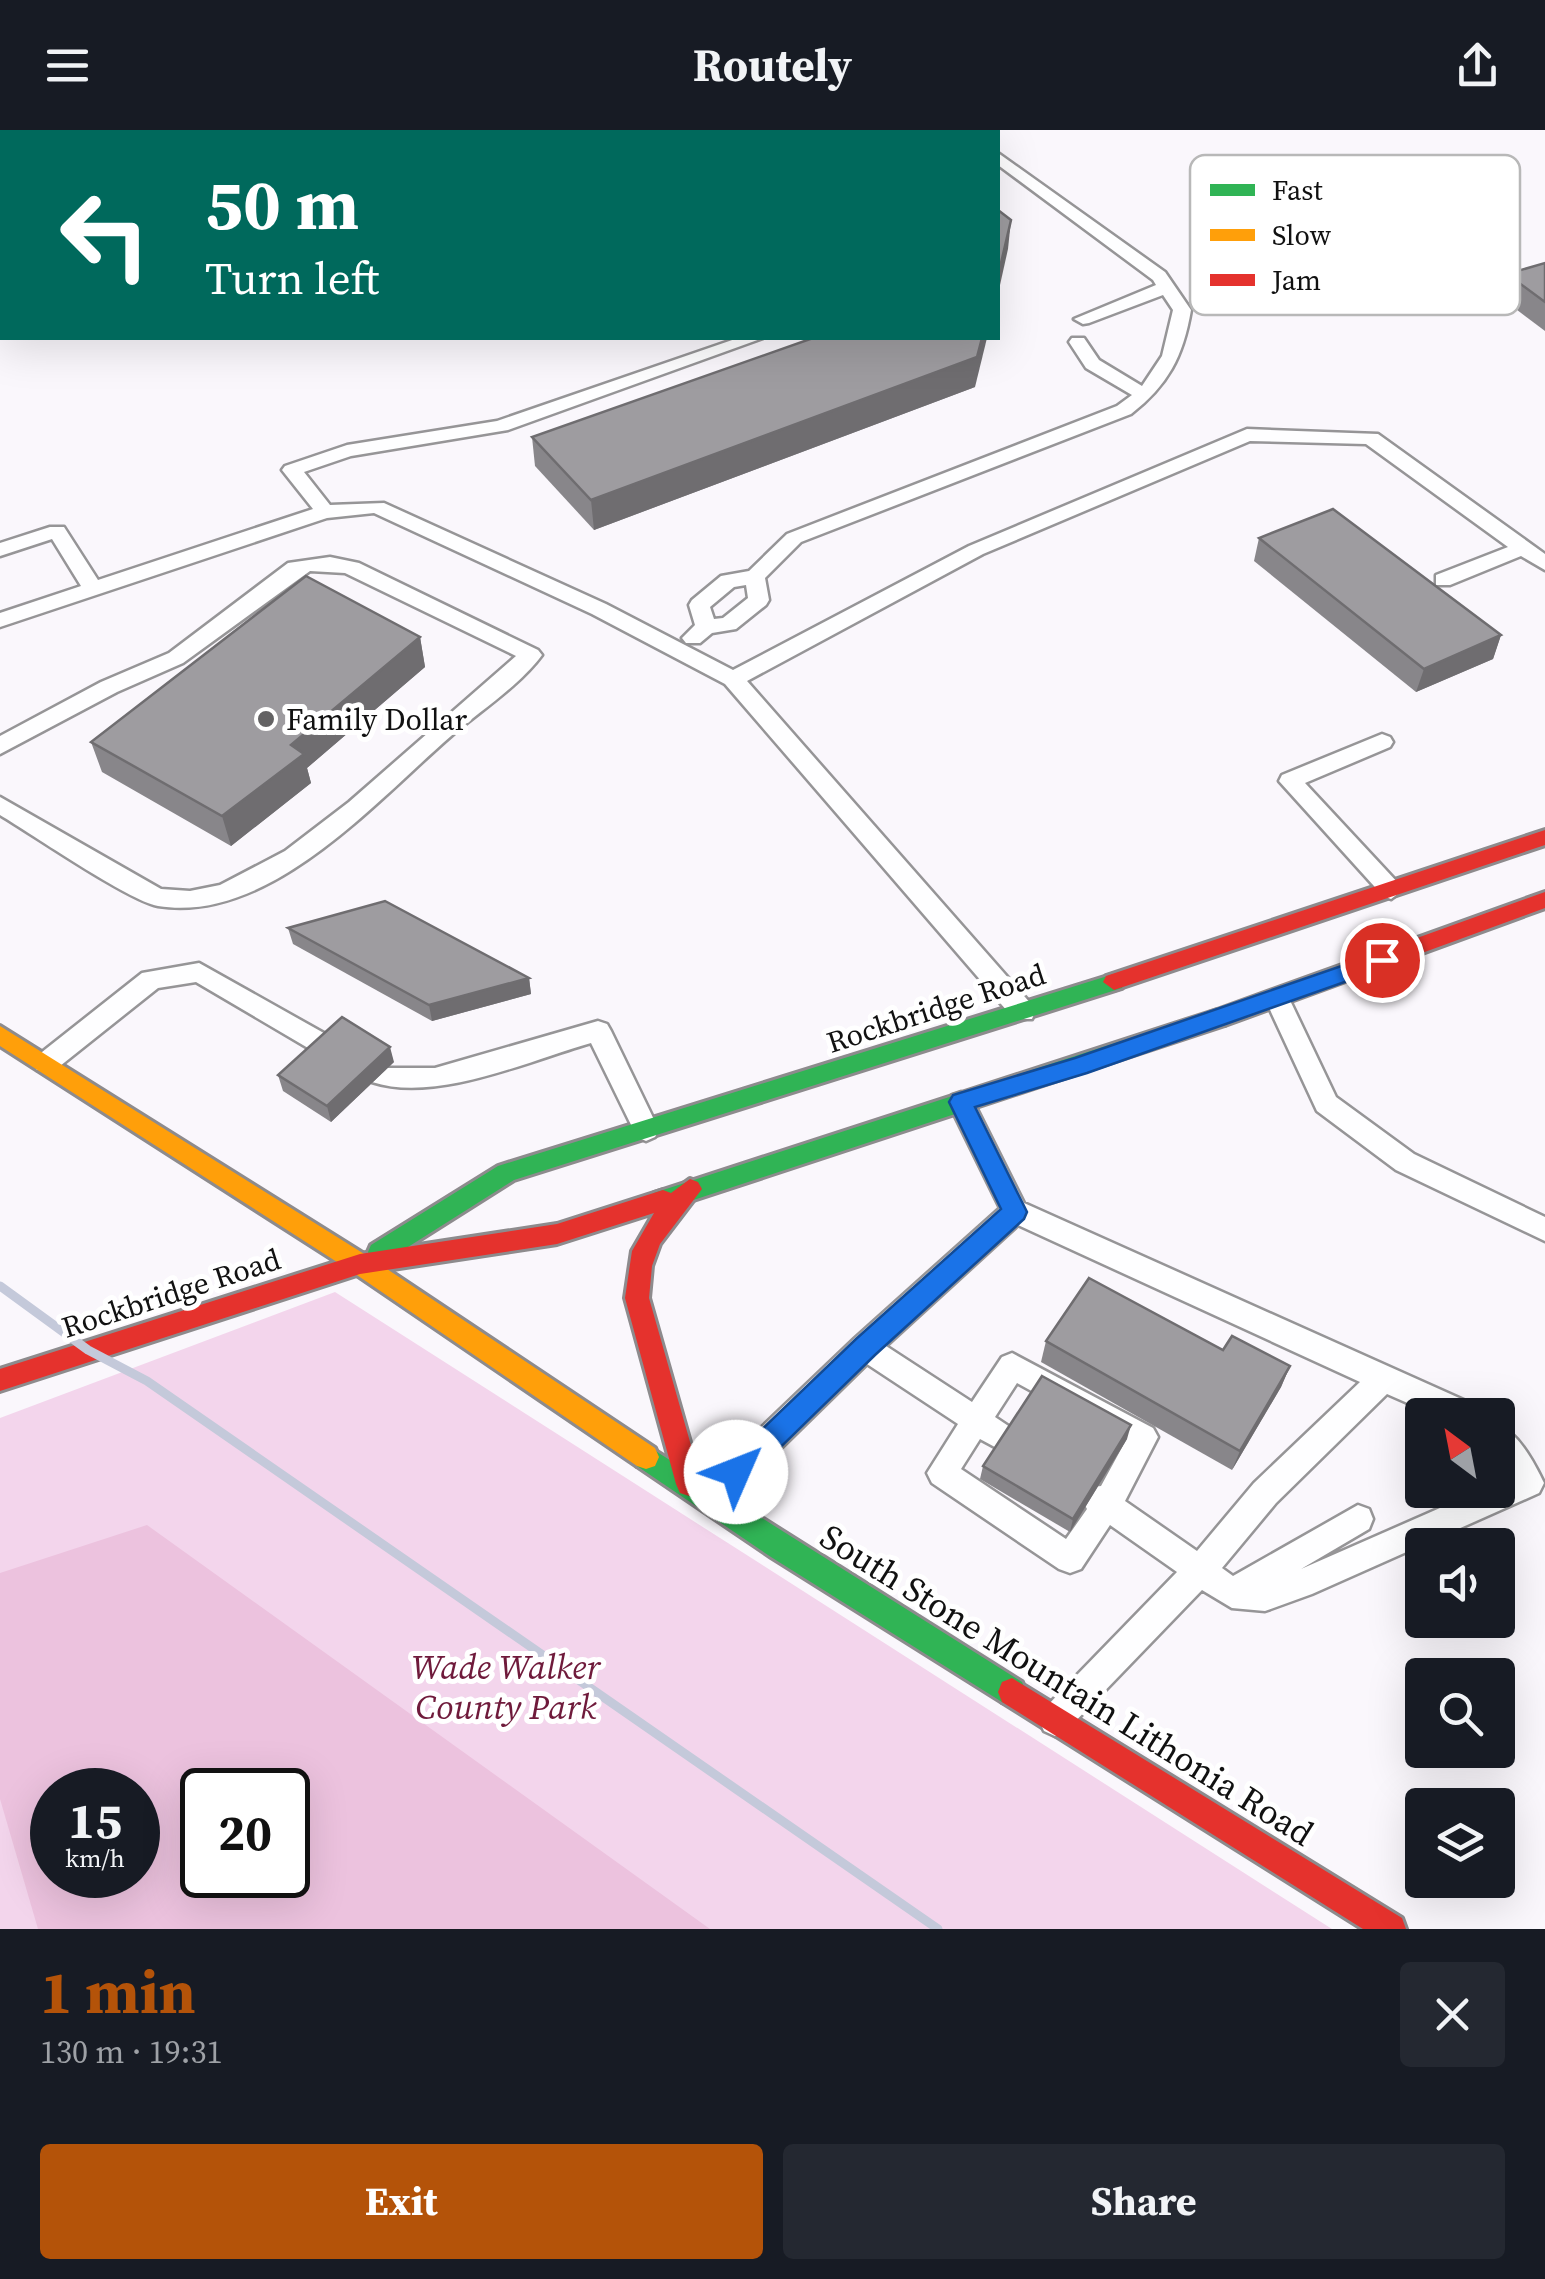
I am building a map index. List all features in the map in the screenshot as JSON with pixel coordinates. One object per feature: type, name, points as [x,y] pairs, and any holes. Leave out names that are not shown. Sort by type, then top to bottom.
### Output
[{"type":"main road","name":"Rockbridge Road","points":[[360,1264],[506,1173],[1024,1012],[1545,837]]},
{"type":"main road","name":"Rockbridge Road","points":[[0,1380],[360,1264],[557,1234],[1277,999],[1545,900]]},
{"type":"main road","name":"South Stone Mountain Lithonia Road","points":[[0,1034],[360,1264],[781,1548],[1390,1929]]},
{"type":"main road","points":[[690,1189],[651,1232],[634,1275],[637,1298],[700,1490]]},
{"type":"lane","points":[[706,627],[698,605],[728,582],[755,576],[794,538],[1124,410],[1155,387],[1175,356],[1182,310],[1159,276],[1000,159]]},
{"type":"lane","points":[[1083,319],[1167,287]]},
{"type":"lane","points":[[325,512],[292,470],[347,450],[501,426],[748,340]]},
{"type":"lane","points":[[1078,342],[1092,364],[1145,395]]},
{"type":"lane","points":[[734,679],[976,550],[1247,435],[1371,438],[1545,564]]},
{"type":"lane","points":[[0,620],[325,512],[377,507],[599,609],[734,679],[1024,1012]]},
{"type":"lane","points":[[0,550],[57,532],[93,588]]},
{"type":"lane","points":[[1443,580],[1524,548]]},
{"type":"lane","points":[[0,746],[109,686],[176,658],[296,568],[310,563],[327,562],[352,568],[532,655],[334,826],[256,879],[210,896],[171,901],[156,897],[0,805]]},
{"type":"lane","points":[[678,650],[706,627],[729,624],[760,600],[755,576]]},
{"type":"lane","points":[[1382,742],[1290,781],[1390,890]]},
{"type":"lane","points":[[46,1063],[151,980],[199,972],[329,1048]]},
{"type":"lane","points":[[1277,999],[1326,1104],[1404,1162],[1545,1230]]},
{"type":"lane","points":[[381,1075],[435,1078],[598,1031],[646,1130]]},
{"type":"lane","points":[[961,1102],[1015,1212],[1427,1398]]},
{"type":"lane","points":[[700,1490],[1015,1212]]},
{"type":"lane","points":[[866,1347],[1006,1440]]},
{"type":"lane","points":[[1012,1366],[1143,1437],[1100,1500],[1070,1559],[942,1473],[1012,1366]]},
{"type":"lane","points":[[1056,1720],[1160,1607],[1198,1572],[1265,1494],[1383,1379]]},
{"type":"lane","points":[[1515,1466],[1529,1483],[1515,1489]]},
{"type":"lane","points":[[1100,1500],[1198,1572],[1232,1592],[1265,1596],[1301,1584],[1473,1508]]},
{"type":"lane","points":[[1232,1592],[1358,1519]]},
{"type":"green space","name":"Wade Walker County Park","points":[[335,1292],[1332,1929],[0,1929],[0,1418]]},
{"type":"shaded area","points":[[147,1525],[710,1929],[38,1929],[0,1799],[0,1573]]},
{"type":"building","points":[[1000,212],[1011,220],[1000,267]]},
{"type":"building","points":[[1545,263],[1545,302],[1520,284],[1520,270]]},
{"type":"building","points":[[807,340],[981,340],[977,357],[591,500],[532,437]]},
{"type":"building","points":[[1333,509],[1501,635],[1424,669],[1259,538]]},
{"type":"building","name":"Family Dollar","points":[[306,576],[420,637],[291,745],[304,754],[222,816],[91,742]]},
{"type":"building","points":[[385,901],[529,978],[429,1005],[288,928]]},
{"type":"building","points":[[342,1017],[390,1047],[327,1106],[278,1075]]},
{"type":"building","points":[[1089,1278],[1223,1350],[1232,1336],[1290,1366],[1240,1451],[1046,1341]]},
{"type":"building","points":[[1042,1376],[1131,1425],[1073,1519],[983,1466]]},
{"type":"railway","points":[[0,1286],[88,1350],[147,1381],[938,1929]]},
{"type":"traffic: fast","points":[[380,1252],[506,1173],[1114,982]]},
{"type":"traffic: fast","points":[[663,1200],[1217,1019]]},
{"type":"traffic: fast","points":[[646,1457],[781,1548],[1012,1692]]},
{"type":"traffic: slow","points":[[0,1035],[360,1264],[646,1457]]},
{"type":"traffic: jam","points":[[1114,982],[1545,837]]},
{"type":"traffic: jam","points":[[1217,1019],[1545,900]]},
{"type":"traffic: jam","points":[[689,1484],[637,1298],[637,1281],[651,1238],[690,1189]]},
{"type":"traffic: jam","points":[[0,1380],[360,1264],[557,1234],[663,1200]]},
{"type":"traffic: jam","points":[[1012,1692],[1391,1929]]},
{"type":"place","name":"Family Dollar","points":[[266,719]]},
{"type":"route","points":[[736,1472],[1015,1212],[961,1102],[1277,999],[1382,960]]}]
